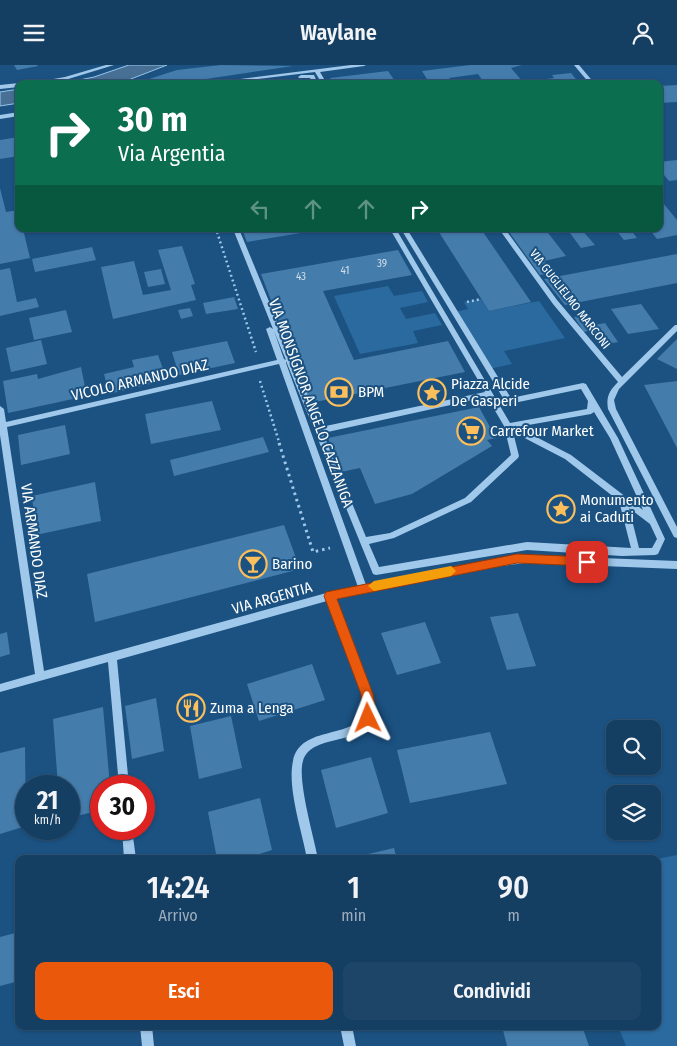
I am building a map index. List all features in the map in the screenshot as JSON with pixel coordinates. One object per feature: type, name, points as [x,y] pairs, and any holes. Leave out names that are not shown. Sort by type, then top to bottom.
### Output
[{"type":"street","points":[[53,80],[112,65]]},
{"type":"street","points":[[235,80],[364,65]]},
{"type":"street","points":[[316,70],[322,80]]},
{"type":"street","points":[[278,80],[312,76],[314,80]]},
{"type":"street","points":[[0,87],[15,85]]},
{"type":"street","points":[[0,117],[15,115]]},
{"type":"street","name":"VIA MONSIGNOR ANGELO CAZZANIGA","points":[[231,232],[283,361],[363,588]]},
{"type":"street","points":[[237,232],[376,571],[527,546],[636,552],[655,551],[661,539],[614,438],[583,386],[509,401],[406,232]]},
{"type":"street","points":[[364,541],[391,536],[468,500],[515,457],[508,426],[395,232]]},
{"type":"street","name":"VIA GUGLIELMO MARCONI","points":[[504,232],[619,385]]},
{"type":"street","points":[[677,327],[619,385],[610,400],[612,409],[677,535]]},
{"type":"street","name":"VICOLO ARMANDO DIAZ","points":[[3,425],[283,361]]},
{"type":"street","points":[[318,431],[489,394]]},
{"type":"street","points":[[508,426],[591,411],[592,400]]},
{"type":"street","name":"VIA ARMANDO DIAZ","points":[[0,409],[40,677]]},
{"type":"street","points":[[508,426],[568,457],[654,524]]},
{"type":"street","points":[[623,500],[636,552]]},
{"type":"street","name":"VIA ARGENTIA","points":[[0,688],[330,596],[517,559],[677,565]]},
{"type":"street","points":[[312,855],[298,778],[298,761],[301,753],[315,742],[356,729],[368,718],[369,710],[367,694],[330,596]]},
{"type":"street","points":[[112,657],[123,775]]},
{"type":"street","points":[[129,840],[130,855]]},
{"type":"street","points":[[146,1030],[148,1046]]},
{"type":"street","points":[[347,1030],[350,1046]]},
{"type":"lane","points":[[576,65],[589,80]]},
{"type":"path","points":[[217,232],[257,355]]},
{"type":"path","points":[[464,302],[481,299]]},
{"type":"path","points":[[258,375],[313,552],[336,547]]},
{"type":"shaded area","points":[[129,65],[167,65],[128,80],[79,80]]},
{"type":"shaded area","points":[[15,90],[15,104],[0,106],[0,92]]},
{"type":"shaded area","points":[[388,286],[394,296],[422,291],[428,302],[400,308],[406,319],[435,313],[442,325],[413,331],[418,343],[360,354],[334,296]]},
{"type":"shaded area","points":[[481,299],[489,311],[539,301],[565,338],[504,351],[512,364],[489,369],[455,312],[468,309],[464,302]]},
{"type":"shaded area","points":[[677,855],[677,1046],[626,1046],[620,1030],[661,1030],[661,858]]},
{"type":"building","points":[[14,65],[37,65],[38,66],[17,70]]},
{"type":"building","points":[[221,65],[293,66],[200,80],[146,80],[177,70]]},
{"type":"building","points":[[470,65],[522,65],[511,68],[521,80],[482,80],[478,74],[449,78],[450,80],[428,80],[422,71]]},
{"type":"building","points":[[388,71],[394,80],[331,80],[330,78]]},
{"type":"building","points":[[571,73],[577,80],[538,80],[554,78],[552,75]]},
{"type":"building","points":[[677,85],[677,102],[663,103],[663,86]]},
{"type":"building","points":[[15,138],[15,157],[0,159],[0,140]]},
{"type":"building","points":[[677,160],[677,180],[669,181],[663,174],[663,162]]},
{"type":"building","points":[[0,188],[6,212],[15,211],[15,232],[24,232],[30,258],[0,264]]},
{"type":"building","points":[[663,203],[677,220],[677,235],[657,239],[651,232],[663,232]]},
{"type":"building","points":[[243,232],[307,232],[247,242]]},
{"type":"building","points":[[439,232],[483,232],[531,302],[489,311]]},
{"type":"building","points":[[509,232],[547,232],[566,256],[544,261],[553,273],[540,275]]},
{"type":"building","points":[[569,232],[584,232],[595,245],[581,248]]},
{"type":"building","points":[[617,232],[632,232],[637,238],[624,240]]},
{"type":"building","points":[[182,246],[195,284],[191,285],[196,300],[113,319],[101,267],[134,261],[143,295],[171,290],[158,250]]},
{"type":"building","points":[[92,247],[96,260],[35,272],[32,259]]},
{"type":"building","points":[[398,250],[412,275],[323,291],[354,360],[448,341],[465,372],[310,403],[261,274]]},
{"type":"building","points":[[677,254],[677,283],[565,305],[544,279]]},
{"type":"building","points":[[10,268],[17,302],[36,298],[39,307],[0,316],[0,270]]},
{"type":"building","points":[[161,269],[165,284],[148,287],[144,272]]},
{"type":"building","points":[[234,297],[238,309],[206,314],[203,303]]},
{"type":"building","points":[[641,304],[659,329],[628,334],[611,309]]},
{"type":"building","points":[[190,308],[193,316],[181,319],[178,310]]},
{"type":"building","points":[[66,310],[72,332],[34,340],[29,318]]},
{"type":"building","points":[[588,315],[595,325],[605,323],[618,342],[601,345],[591,330],[584,332],[574,317]]},
{"type":"building","points":[[677,339],[677,369],[657,359]]},
{"type":"building","points":[[41,340],[47,364],[11,372],[6,348]]},
{"type":"building","points":[[227,341],[235,363],[179,375],[172,352]]},
{"type":"building","points":[[158,355],[167,380],[109,394],[104,374],[134,367],[132,360]]},
{"type":"building","points":[[81,367],[87,396],[8,413],[3,381],[37,374],[38,379]]},
{"type":"building","points":[[677,381],[677,448],[644,385]]},
{"type":"building","points":[[212,401],[221,430],[151,444],[145,414]]},
{"type":"building","points":[[479,407],[496,438],[487,440],[492,446],[412,494],[375,504],[360,468],[341,472],[328,438]]},
{"type":"building","points":[[65,425],[70,454],[21,465],[18,435]]},
{"type":"building","points":[[263,437],[269,452],[174,476],[170,460]]},
{"type":"building","points":[[95,482],[101,521],[36,535],[32,496]]},
{"type":"building","points":[[284,525],[300,569],[95,622],[87,574]]},
{"type":"building","points":[[518,613],[536,666],[507,670],[490,617]]},
{"type":"building","points":[[425,622],[441,663],[397,675],[381,633]]},
{"type":"building","points":[[7,632],[10,654],[0,657],[0,634]]},
{"type":"building","points":[[312,664],[325,700],[259,721],[247,684]]},
{"type":"building","points":[[156,698],[164,751],[132,759],[125,706]]},
{"type":"building","points":[[103,707],[109,775],[90,775],[90,813],[80,815],[80,775],[57,775],[53,719]]},
{"type":"building","points":[[231,716],[242,768],[199,779],[190,726]]},
{"type":"building","points":[[490,732],[507,784],[410,803],[397,750]]},
{"type":"building","points":[[25,747],[25,775],[15,775],[15,829],[0,834],[0,753]]},
{"type":"building","points":[[371,757],[388,813],[336,828],[321,770]]},
{"type":"building","points":[[260,798],[272,850],[256,855],[216,855],[208,812]]},
{"type":"building","points":[[394,848],[396,855],[364,855]]},
{"type":"building","points":[[15,933],[15,982],[0,986],[0,937]]},
{"type":"building","points":[[503,1030],[583,1030],[589,1046],[507,1046]]},
{"type":"slow traffic","points":[[374,586],[451,571]]},
{"type":"place","name":"BPM","points":[[339,392]]},
{"type":"place","name":"Piazza Alcide De Gasperi","points":[[432,393]]},
{"type":"place","name":"Carrefour Market","points":[[471,431]]},
{"type":"place","name":"Monumento ai Caduti","points":[[561,509]]},
{"type":"place","name":"Barino","points":[[253,564]]},
{"type":"place","name":"Zuma a Lenga","points":[[191,708]]},
{"type":"route","points":[[368,718],[369,700],[330,596],[500,561],[527,559],[587,562]]}]
